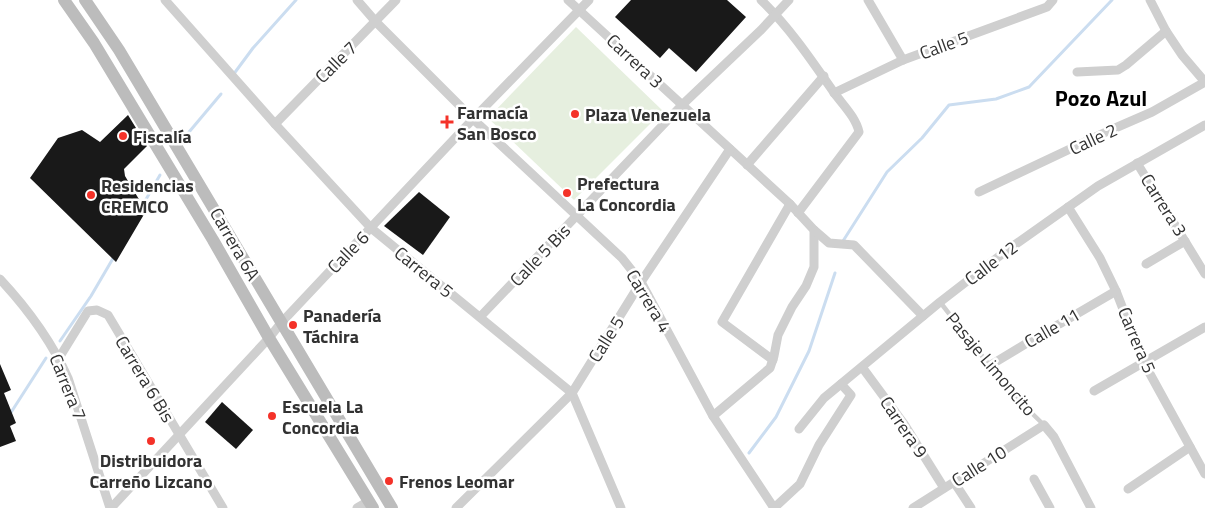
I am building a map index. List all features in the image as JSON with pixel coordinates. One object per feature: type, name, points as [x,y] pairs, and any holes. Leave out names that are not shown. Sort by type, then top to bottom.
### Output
[{"type":"street","name":"Carrera 6A","points":[[64,0],[99,52],[371,505]]},
{"type":"street","name":"Carrera 6A","points":[[85,0],[119,50],[392,508]]},
{"type":"street","name":"Carrera 5","points":[[166,0],[275,124],[371,228],[572,394],[621,508]]},
{"type":"street","name":"Carrera 4","points":[[357,0],[376,22],[473,118],[622,258],[642,282],[713,416],[774,508]]},
{"type":"street","name":"Calle 7","points":[[275,124],[396,0]]},
{"type":"street","name":"Carrera 3","points":[[568,0],[790,204],[814,230],[829,243],[854,245],[923,316]]},
{"type":"street","name":"Calle 6","points":[[110,508],[473,118],[589,0]]},
{"type":"street","points":[[762,0],[776,14],[824,76],[834,93],[858,124],[860,132],[798,213]]},
{"type":"street","name":"Calle 5 Bis","points":[[480,318],[682,105],[790,0]]},
{"type":"street","points":[[868,0],[903,60]]},
{"type":"street","name":"Calle 5","points":[[834,93],[903,60],[1047,7],[1053,0]]},
{"type":"street","points":[[1150,0],[1166,31],[1182,55],[1205,82]]},
{"type":"street","points":[[1076,72],[1118,70],[1166,31]]},
{"type":"street","points":[[747,165],[824,76]]},
{"type":"street","name":"Calle 2","points":[[979,192],[1152,112],[1205,82]]},
{"type":"street","name":"Calle 12","points":[[799,429],[824,398],[940,302],[1098,186],[1205,126]]},
{"type":"street","name":"Calle 5","points":[[456,508],[572,394],[642,282],[730,149]]},
{"type":"street","name":"Carrera 3","points":[[1137,163],[1185,241],[1201,257],[1205,274]]},
{"type":"street","points":[[773,360],[722,322],[790,204]]},
{"type":"street","name":"Carrera 5","points":[[1068,207],[1100,258],[1116,291],[1144,363],[1205,474]]},
{"type":"street","points":[[713,416],[770,368],[778,335],[792,307],[806,286],[814,266],[814,230]]},
{"type":"street","points":[[1146,264],[1185,241]]},
{"type":"street","name":"Carrera 7","points":[[0,279],[41,330],[59,358],[68,378],[110,508]]},
{"type":"street","name":"Calle 11","points":[[990,366],[1116,291]]},
{"type":"street","name":"Carrera 6 Bis","points":[[59,358],[88,311],[97,310],[108,315],[223,508]]},
{"type":"street","points":[[1094,392],[1205,327]]},
{"type":"street","name":"Carrera 9","points":[[862,367],[904,424],[944,488]]},
{"type":"street","points":[[774,508],[800,484],[819,445],[851,395],[840,384]]},
{"type":"street","points":[[1044,425],[1054,437],[1091,508]]},
{"type":"street","name":"Calle 10","points":[[913,508],[1044,425]]},
{"type":"street","points":[[1128,489],[1190,447]]},
{"type":"street","points":[[1034,479],[1050,508]]},
{"type":"street","points":[[954,482],[971,508]]},
{"type":"street","points":[[357,508],[371,505]]},
{"type":"lane","name":"Pasaje Limoncito","points":[[940,302],[1011,393],[1044,425]]},
{"type":"green space","name":"Plaza Venezuela","points":[[576,27],[663,111],[574,200],[488,118]]},
{"type":"building","points":[[631,0],[727,0],[746,17],[696,72],[669,48],[660,58],[615,17]]},
{"type":"building","name":"Residencias CREMCO","points":[[128,115],[136,128],[133,130],[147,146],[124,169],[125,176],[146,211],[116,262],[30,178],[58,138],[82,130],[100,142]]},
{"type":"building","points":[[419,192],[450,217],[423,255],[384,226]]},
{"type":"building","points":[[0,364],[11,390],[4,393],[16,423],[10,426],[16,441],[0,447]]},
{"type":"building","points":[[222,402],[253,430],[236,449],[205,422]]},
{"type":"waterway","points":[[233,75],[253,48],[296,0]]},
{"type":"waterway","points":[[843,241],[887,172],[922,138],[949,105],[996,99],[1029,87],[1112,0]]},
{"type":"waterway","points":[[184,138],[221,94]]},
{"type":"waterway","points":[[141,208],[160,175]]},
{"type":"waterway","points":[[60,341],[91,296],[115,255]]},
{"type":"waterway","points":[[749,453],[776,417],[809,351],[835,273]]},
{"type":"waterway","points":[[10,414],[46,358]]},
{"type":"place","name":"Plaza Venezuela","points":[[575,114]]},
{"type":"place","name":"Farmacía San Bosco","points":[[447,122]]},
{"type":"place","name":"Fiscalía","points":[[123,136]]},
{"type":"place","name":"Prefectura La Concordia","points":[[567,193]]},
{"type":"place","name":"Residencias CREMCO","points":[[91,195]]},
{"type":"place","name":"Panadería Táchira","points":[[293,325]]},
{"type":"place","name":"Escuela La Concordia","points":[[272,416]]},
{"type":"place","name":"Distribuidora Carreño Lizcano","points":[[151,441]]},
{"type":"place","name":"Frenos Leomar","points":[[389,481]]},
{"type":"district","name":"Pozo Azul","points":[[1101,98]]}]
